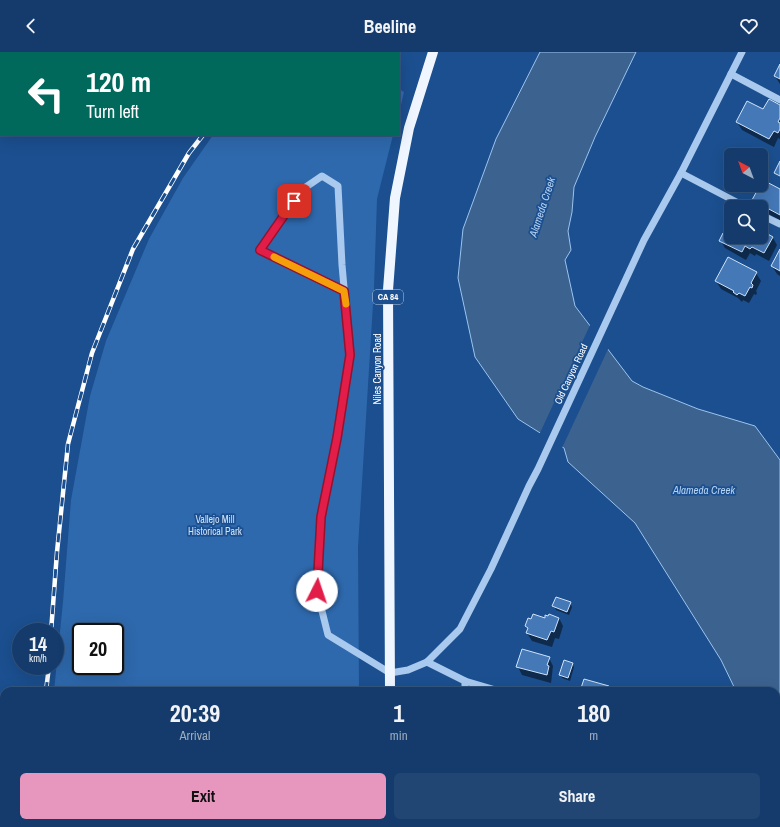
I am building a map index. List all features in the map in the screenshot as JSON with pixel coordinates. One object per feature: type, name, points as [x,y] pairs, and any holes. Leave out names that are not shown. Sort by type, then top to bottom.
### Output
[{"type":"main road","name":"Niles Canyon Road","points":[[390,687],[388,290],[395,198],[409,128],[433,52]]},
{"type":"street","name":"Old Canyon Road","points":[[390,673],[408,670],[427,662],[460,629],[491,569],[638,253],[681,174],[742,52]]},
{"type":"street","points":[[731,74],[780,100]]},
{"type":"street","points":[[681,174],[732,200]]},
{"type":"street","points":[[344,291],[260,250],[303,188],[322,176],[338,186],[344,291],[350,355],[337,438],[321,517],[317,591],[328,635],[390,673]]},
{"type":"street","points":[[768,218],[780,224]]},
{"type":"street","points":[[427,662],[465,681],[485,687]]},
{"type":"street","points":[[465,681],[465,687]]},
{"type":"green space","points":[[400,90],[404,92],[400,109]]},
{"type":"green space","name":"Vallejo Mill Historical Park","points":[[212,136],[393,136],[377,199],[374,288],[358,547],[359,687],[54,687],[56,675],[64,675],[64,623],[61,623],[71,500],[90,396],[106,341],[149,239],[183,178]]},
{"type":"water","name":"Alameda Creek","points":[[540,52],[636,52],[595,137],[574,187],[572,212],[568,231],[571,250],[565,260],[575,306],[632,381],[643,387],[698,409],[755,426],[780,460],[780,687],[734,687],[721,660],[635,523],[568,462],[564,448],[518,419],[475,357],[458,278],[463,229],[496,139]]},
{"type":"pier","points":[[591,323],[609,347],[562,448],[539,435]]},
{"type":"building","points":[[780,64],[780,79],[774,76]]},
{"type":"building","points":[[769,99],[780,105],[780,118],[778,122],[780,123],[780,129],[778,133],[774,131],[769,139],[736,122],[747,101],[763,109]]},
{"type":"building","points":[[780,161],[780,176],[774,173]]},
{"type":"building","points":[[768,183],[780,189],[780,215],[768,209],[768,200],[752,200],[756,192],[768,192]]},
{"type":"building","points":[[724,234],[724,243],[719,241]]},
{"type":"building","points":[[768,234],[773,237],[764,253],[752,247],[750,249],[745,246],[742,252],[725,244],[768,244]]},
{"type":"building","points":[[780,249],[780,271],[771,266]]},
{"type":"building","points":[[728,257],[757,272],[751,283],[753,285],[752,288],[750,287],[745,296],[739,293],[737,295],[733,292],[734,291],[715,281]]},
{"type":"building","points":[[556,597],[571,602],[567,612],[552,606]]},
{"type":"building","points":[[533,614],[545,618],[545,615],[548,616],[549,614],[559,618],[554,632],[551,631],[547,640],[526,633],[528,628],[525,626],[528,618],[531,619]]},
{"type":"building","points":[[522,649],[550,657],[547,665],[549,666],[547,675],[516,667]]},
{"type":"building","points":[[564,660],[573,663],[568,678],[559,675]]},
{"type":"building","points":[[584,679],[609,686],[609,687],[581,687]]},
{"type":"railway","points":[[52,623],[68,444],[92,353],[133,249],[189,153],[202,136]]},
{"type":"railway","points":[[46,687],[48,675]]},
{"type":"slow traffic","points":[[274,257],[344,291],[346,304]]},
{"type":"route","points":[[294,201],[260,250],[344,291],[350,355],[337,438],[321,517],[317,591]]}]
